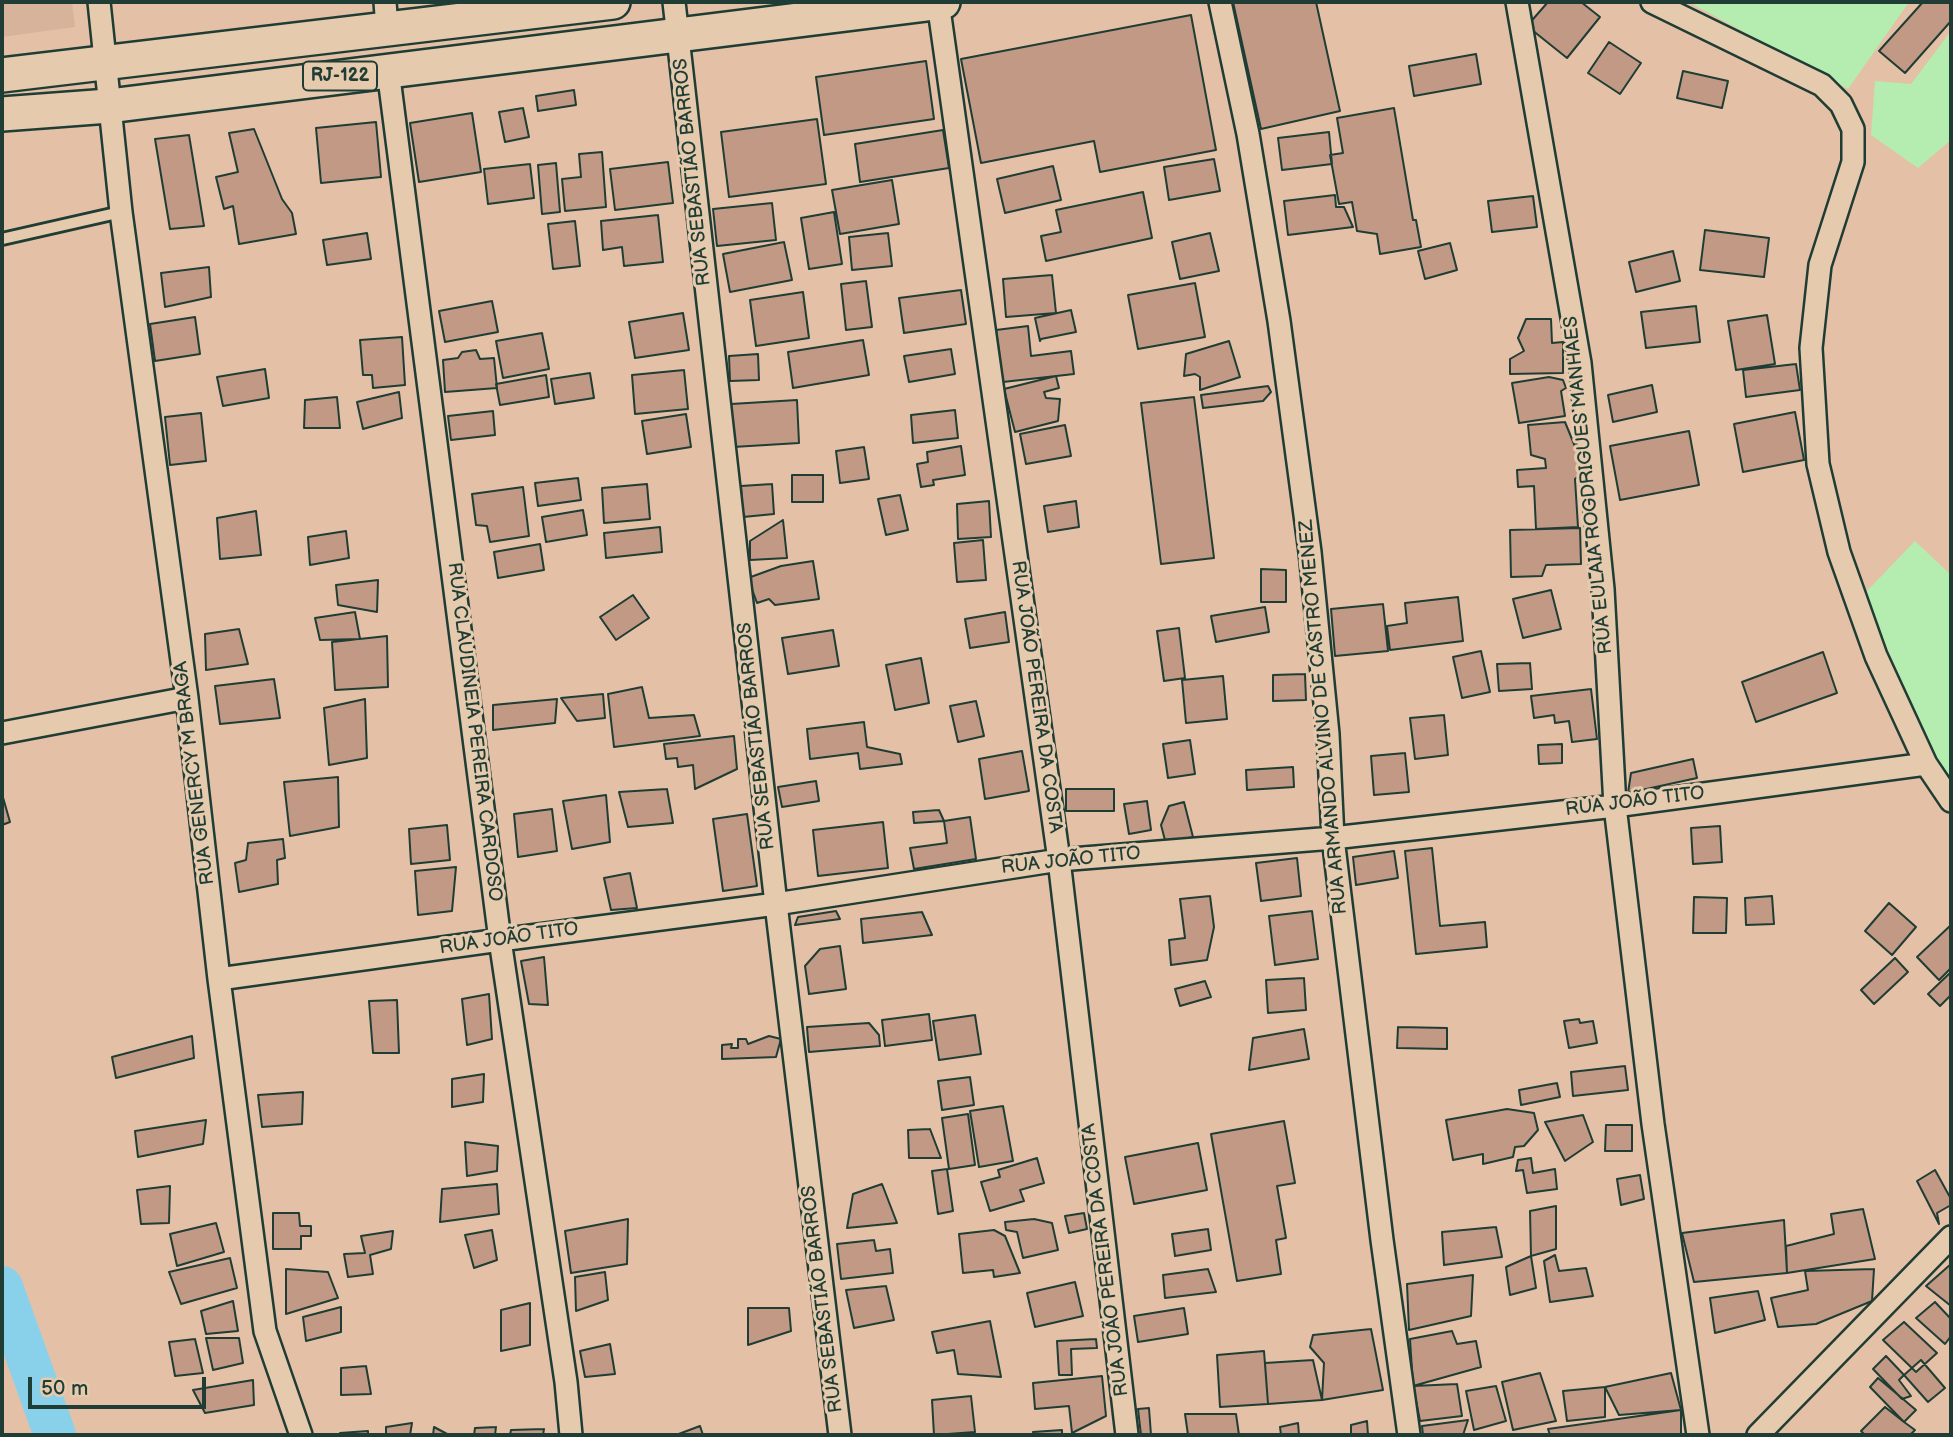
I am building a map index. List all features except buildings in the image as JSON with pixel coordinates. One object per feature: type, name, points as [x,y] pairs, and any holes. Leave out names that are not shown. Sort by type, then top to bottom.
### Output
[{"type":"main road","name":"RJ-122","points":[[2,75],[104,64],[386,15],[461,21],[613,2]]},
{"type":"main road","name":"RJ-122","points":[[2,114],[109,106],[941,2]]},
{"type":"street","name":"RUA GENERCY M BRAGA","points":[[99,2],[121,212],[187,698],[219,979],[265,1331],[302,1435]]},
{"type":"street","name":"RUA SEBASTIÃO BARROS","points":[[674,2],[776,904],[840,1435]]},
{"type":"street","name":"RUA JOÃO PEREIRA DA COSTA","points":[[941,2],[1059,860],[1127,1435]]},
{"type":"street","name":"RUA ARMANDO ALVINO DE CASTRO MENEZ","points":[[1220,2],[1250,148],[1279,321],[1310,552],[1328,734],[1333,838],[1382,1240],[1409,1435]]},
{"type":"street","name":"RUA EULAIA ROGDRIGUES MANHAES","points":[[1517,2],[1580,363],[1604,589],[1615,806],[1653,1124],[1698,1435]]},
{"type":"street","points":[[1652,2],[1822,85],[1841,104],[1853,129],[1853,163],[1820,265],[1811,348],[1818,464],[1839,552],[1871,643],[1926,764],[1951,801]]},
{"type":"street","name":"RUA CLAUDINEIA PEREIRA CARDOSO","points":[[388,70],[500,940],[566,1382],[571,1435]]},
{"type":"street","points":[[2,733],[187,698]]},
{"type":"street","name":"RUA JOÃO TITO","points":[[219,979],[776,904],[1059,860],[1333,838],[1615,806],[1926,764]]},
{"type":"street","points":[[1758,1435],[1951,1237]]},
{"type":"lane","points":[[2,239],[121,212]]},
{"type":"shaded area","points":[[2,2],[72,2],[75,27],[2,37]]},
{"type":"green space","points":[[1689,2],[1909,2],[1848,89]]},
{"type":"green space","points":[[1951,31],[1951,140],[1918,168],[1871,135],[1875,81],[1911,84]]},
{"type":"green space","points":[[1915,541],[1951,575],[1951,780],[1940,765],[1863,595]]},
{"type":"waterway","points":[[2,1287],[55,1435]]}]
